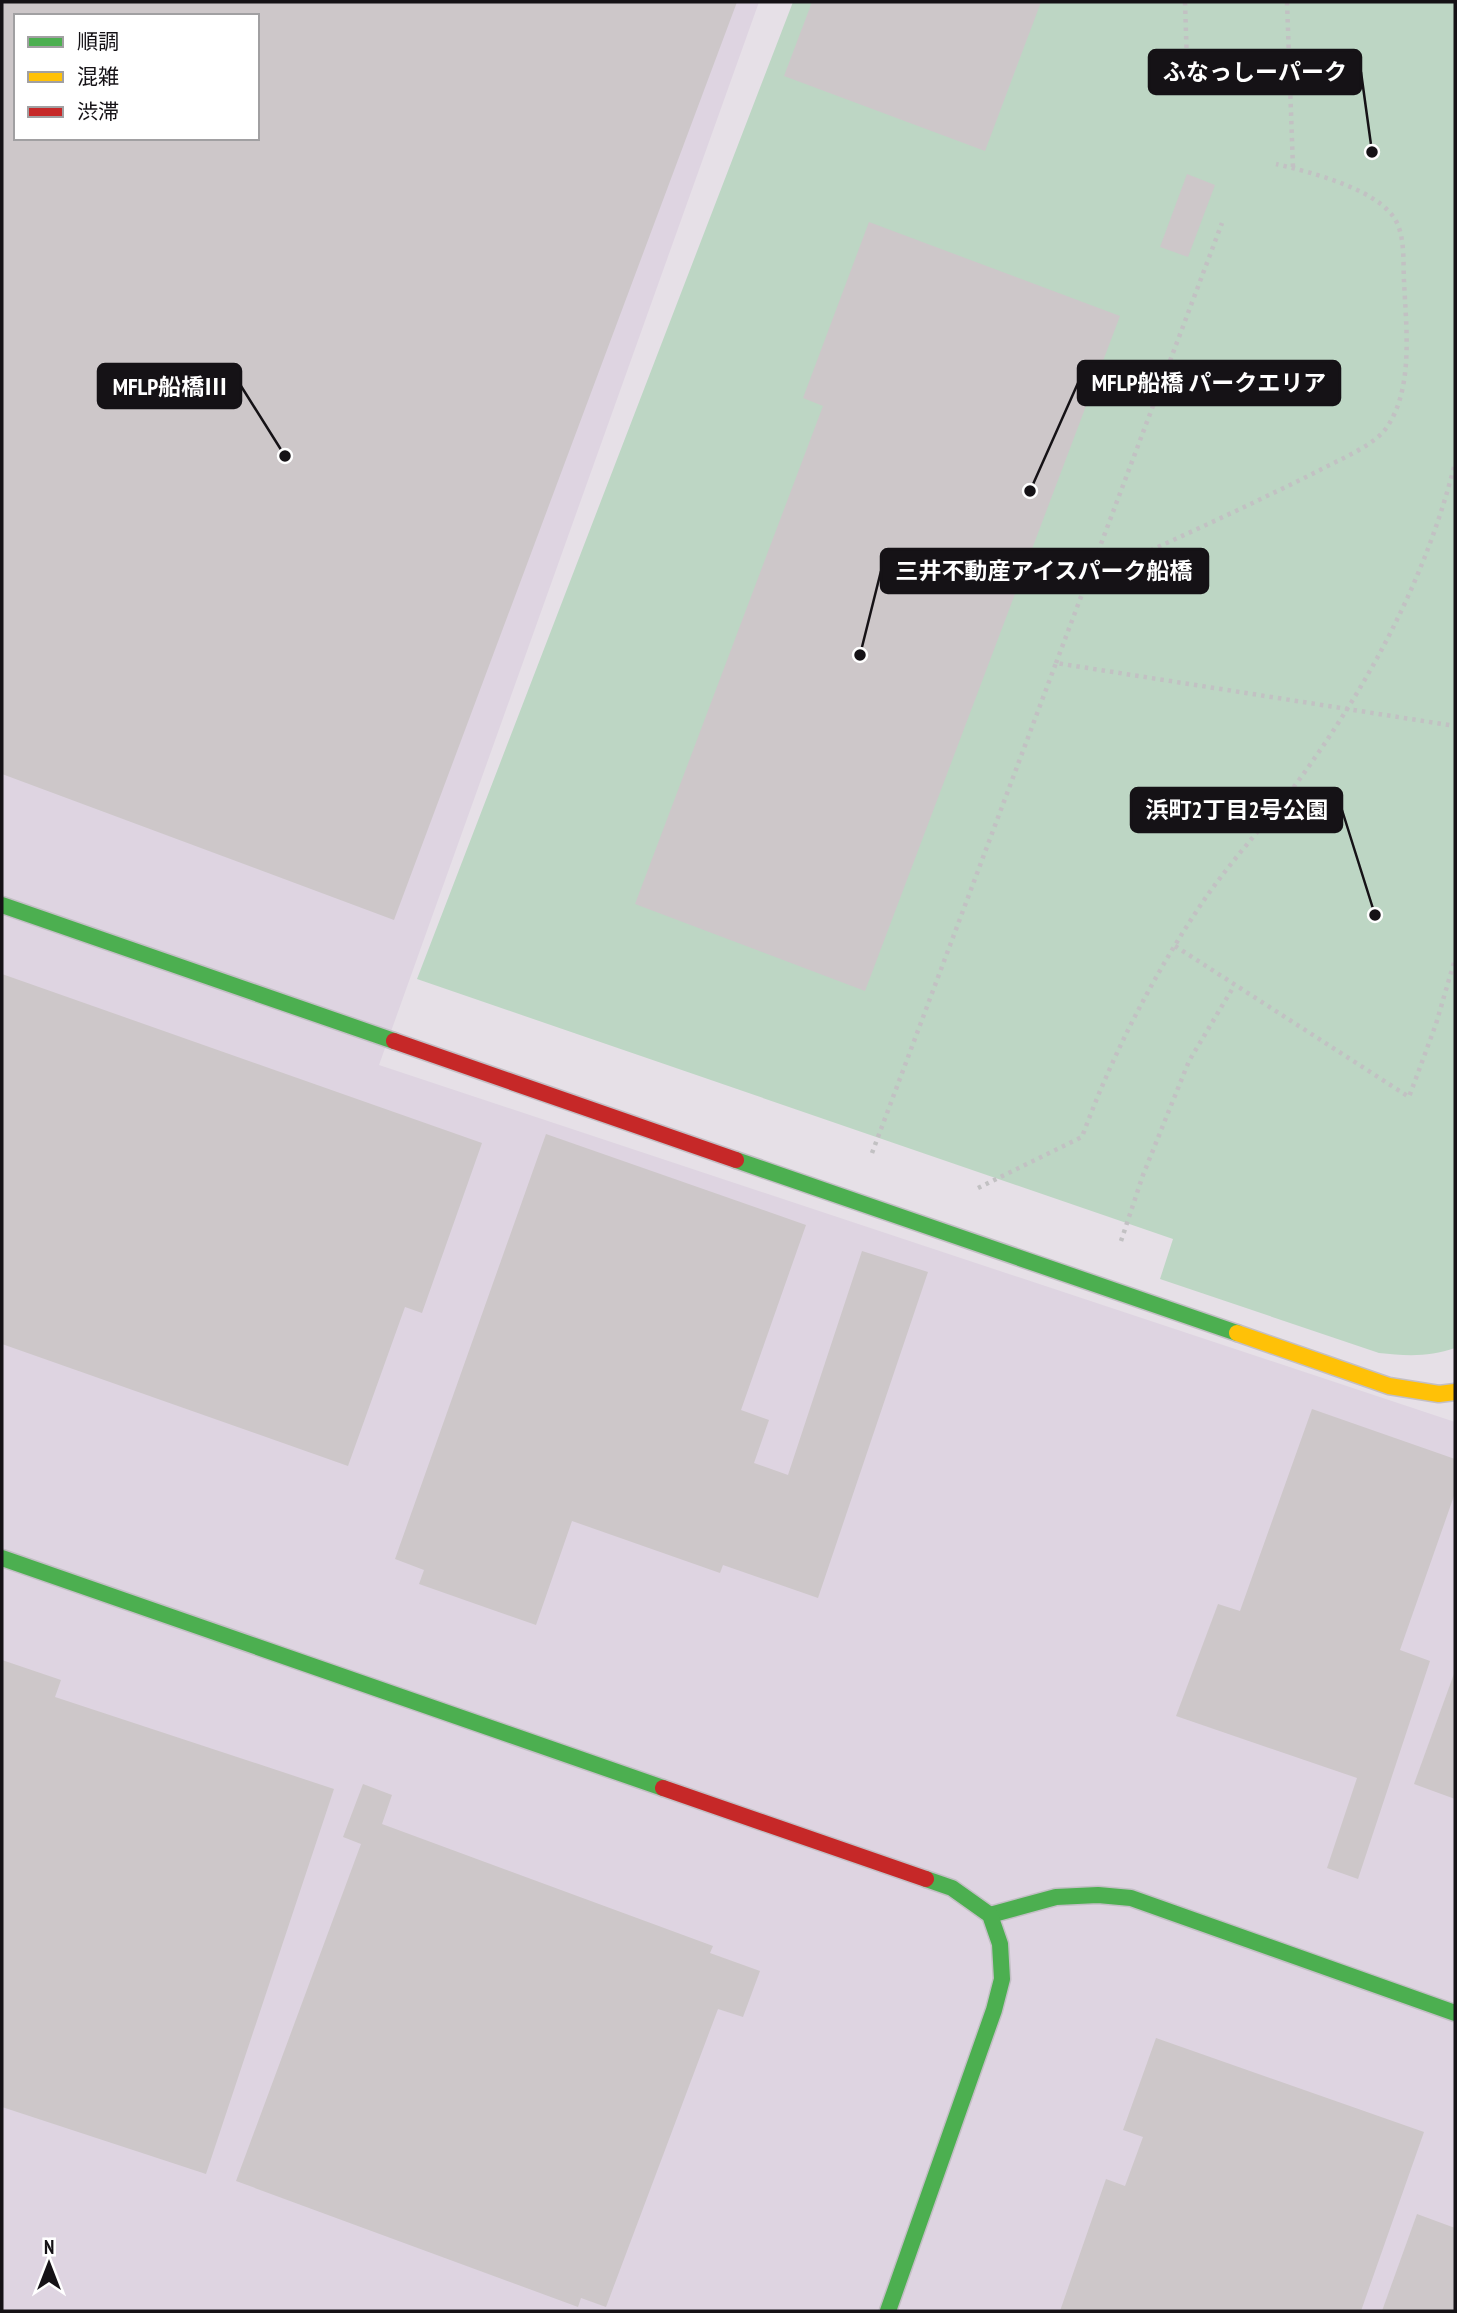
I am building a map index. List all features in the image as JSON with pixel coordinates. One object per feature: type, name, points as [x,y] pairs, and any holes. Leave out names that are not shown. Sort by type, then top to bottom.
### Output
[{"type":"street","points":[[2,905],[1389,1386],[1440,1394],[1455,1392]]},
{"type":"street","points":[[2,1558],[952,1888],[990,1915],[1000,1944],[1002,1979],[994,2010],[888,2311]]},
{"type":"street","points":[[990,1915],[1056,1897],[1098,1895],[1131,1898],[1455,2013]]},
{"type":"path","points":[[1185,2],[1188,94]]},
{"type":"path","points":[[1287,2],[1293,168]]},
{"type":"path","points":[[1088,578],[1286,487],[1363,448],[1386,429],[1399,402],[1406,346],[1403,247],[1398,223],[1386,207],[1347,186],[1276,164]]},
{"type":"path","points":[[872,1153],[1222,223]]},
{"type":"path","points":[[978,1188],[1082,1137],[1126,1029],[1175,946],[1202,904],[1297,782],[1349,708],[1395,628],[1437,523],[1455,463]]},
{"type":"path","points":[[1056,663],[1455,726]]},
{"type":"path","points":[[1175,946],[1409,1097],[1436,1024],[1455,959]]},
{"type":"path","points":[[1121,1241],[1147,1164],[1189,1061],[1234,986]]},
{"type":"shaded area","points":[[2,2],[759,2],[379,1065],[1455,1422],[1455,2311],[2,2311]]},
{"type":"green space","points":[[793,2],[1455,2],[1455,1348],[1418,1355],[1379,1353],[1160,1279],[1173,1239],[417,979]]},
{"type":"building","points":[[2,2],[737,2],[394,920],[2,774]]},
{"type":"building","points":[[812,2],[1041,2],[985,151],[784,76]]},
{"type":"building","points":[[1187,174],[1215,185],[1188,257],[1160,247]]},
{"type":"building","points":[[869,222],[1120,316],[865,991],[635,904],[823,406],[803,398]]},
{"type":"building","points":[[2,974],[482,1143],[422,1313],[405,1307],[348,1466],[2,1344]]},
{"type":"building","points":[[546,1134],[806,1225],[741,1410],[769,1420],[754,1463],[788,1475],[862,1251],[928,1272],[818,1598],[723,1565],[720,1573],[572,1521],[536,1625],[419,1584],[424,1570],[395,1559]]},
{"type":"building","points":[[1312,1409],[1455,1459],[1455,1493],[1400,1650],[1430,1661],[1358,1879],[1327,1868],[1357,1778],[1176,1716],[1218,1604],[1240,1611]]},
{"type":"building","points":[[2,1660],[61,1680],[55,1697],[334,1789],[206,2174],[2,2107]]},
{"type":"building","points":[[1455,1671],[1455,1799],[1414,1784]]},
{"type":"building","points":[[363,1784],[392,1795],[382,1824],[713,1946],[710,1953],[760,1971],[743,2017],[718,2009],[606,2307],[581,2298],[578,2307],[236,2181],[361,1844],[343,1837]]},
{"type":"building","points":[[1156,2038],[1424,2132],[1361,2311],[1060,2311],[1106,2179],[1125,2186],[1143,2137],[1123,2130]]},
{"type":"building","points":[[1417,2214],[1455,2228],[1455,2311],[1382,2311]]},
{"type":"traffic: fast","points":[[2,905],[394,1041]]},
{"type":"traffic: fast","points":[[736,1160],[1237,1333]]},
{"type":"traffic: fast","points":[[2,1558],[663,1788]]},
{"type":"traffic: fast","points":[[888,2311],[994,2010],[1002,1979],[1000,1944],[990,1915],[952,1888],[926,1879]]},
{"type":"traffic: fast","points":[[990,1915],[1056,1897],[1098,1895],[1131,1898],[1455,2013]]},
{"type":"traffic: slow","points":[[1237,1333],[1389,1386],[1439,1394],[1455,1392]]},
{"type":"traffic: jam","points":[[394,1041],[736,1160]]},
{"type":"traffic: jam","points":[[663,1788],[926,1879]]},
{"type":"place","name":"ふなっしーパーク","points":[[1372,152]]},
{"type":"place","name":"MFLP船橋Ⅲ","points":[[285,456]]},
{"type":"place","name":"MFLP船橋 パークエリア","points":[[1030,491]]},
{"type":"place","name":"三井不動産アイスパーク船橋","points":[[860,655]]},
{"type":"place","name":"浜町2丁目2号公園","points":[[1375,915]]}]
